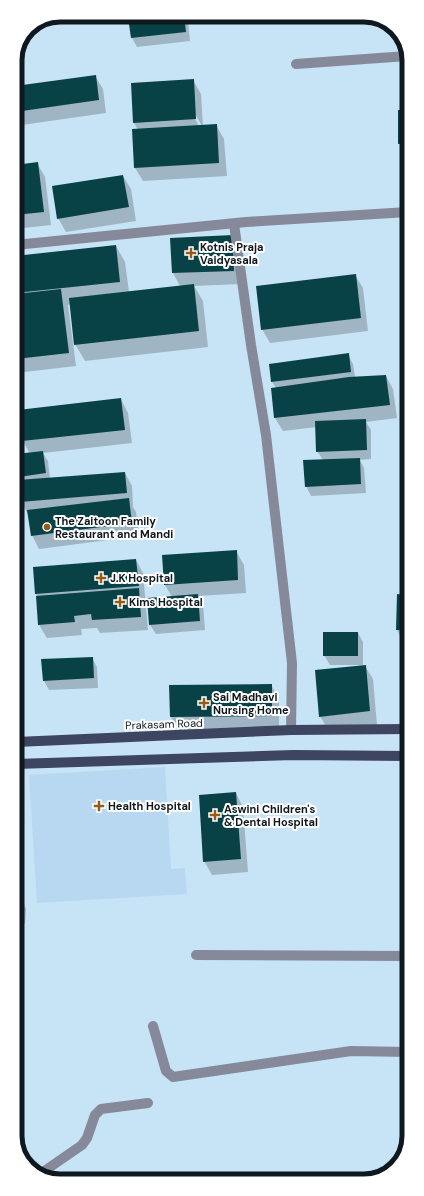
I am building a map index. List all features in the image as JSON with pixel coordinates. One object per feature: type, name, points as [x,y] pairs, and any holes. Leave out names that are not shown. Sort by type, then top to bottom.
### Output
[{"type":"main road","name":"Prakasam Road","points":[[22,742],[291,730],[402,729]]},
{"type":"main road","points":[[22,764],[293,755],[402,756]]},
{"type":"street","points":[[296,64],[402,56]]},
{"type":"street","points":[[22,244],[234,224],[402,212]]},
{"type":"street","points":[[234,224],[251,345],[266,435],[291,655],[291,730]]},
{"type":"street","points":[[196,955],[402,956]]},
{"type":"street","points":[[153,1026],[166,1071],[173,1076],[351,1051],[402,1052]]},
{"type":"street","points":[[45,1171],[82,1145],[87,1138],[95,1115],[101,1109],[148,1103]]},
{"type":"shaded area","name":"Health Hospital","points":[[165,767],[171,869],[185,868],[187,894],[37,903],[29,775]]},
{"type":"building","points":[[129,22],[185,22],[186,32],[131,38]]},
{"type":"building","points":[[96,75],[99,100],[22,111],[22,85]]},
{"type":"building","points":[[194,79],[196,119],[133,123],[131,83]]},
{"type":"building","points":[[398,110],[402,110],[402,144],[398,144]]},
{"type":"building","points":[[217,124],[219,163],[134,168],[132,129]]},
{"type":"building","points":[[38,162],[44,212],[22,214],[22,164]]},
{"type":"building","points":[[401,173],[402,173],[402,200]]},
{"type":"building","points":[[123,175],[129,207],[57,219],[52,186]]},
{"type":"building","points":[[233,235],[234,271],[172,273],[170,238]]},
{"type":"building","points":[[116,245],[120,282],[22,292],[22,255]]},
{"type":"building","points":[[356,274],[361,318],[261,330],[256,286]]},
{"type":"building","points":[[194,284],[199,331],[74,345],[69,298]]},
{"type":"building","points":[[61,289],[69,353],[22,358],[22,293]]},
{"type":"building","points":[[349,353],[351,372],[271,382],[269,364]]},
{"type":"building","points":[[386,375],[390,405],[274,418],[271,388],[349,377]]},
{"type":"building","points":[[121,398],[125,430],[22,441],[22,410]]},
{"type":"building","points":[[366,419],[367,450],[316,452],[315,421]]},
{"type":"building","points":[[43,451],[46,473],[22,477],[22,453]]},
{"type":"building","points":[[360,458],[361,484],[305,487],[303,460]]},
{"type":"building","points":[[125,472],[127,493],[22,502],[22,480]]},
{"type":"building","points":[[129,498],[132,523],[31,536],[27,510]]},
{"type":"building","points":[[237,550],[238,580],[164,585],[162,555]]},
{"type":"building","points":[[136,559],[139,586],[35,594],[33,567]]},
{"type":"building","points":[[139,588],[141,617],[92,620],[91,614],[74,616],[75,622],[38,625],[36,596]]},
{"type":"building","points":[[198,594],[200,621],[149,625],[147,598]]},
{"type":"building","points":[[397,594],[402,594],[402,630],[396,630]]},
{"type":"building","points":[[323,632],[358,632],[358,656],[323,656]]},
{"type":"building","points":[[93,657],[94,678],[43,681],[41,659]]},
{"type":"building","points":[[366,665],[370,711],[319,717],[315,670]]},
{"type":"building","points":[[272,684],[272,716],[170,717],[169,685]]},
{"type":"building","points":[[236,792],[241,859],[203,862],[199,795]]},
{"type":"building","points":[[22,903],[24,903],[23,920]]},
{"type":"place","name":"Kotnis Praja Vaidyasala","points":[[191,253]]},
{"type":"place","name":"The Zaitoon Family Restaurant and Mandi","points":[[47,527]]},
{"type":"place","name":"J.K Hospital","points":[[101,578]]},
{"type":"place","name":"Kims Hospital","points":[[120,602]]},
{"type":"place","name":"Sai Madhavi Nursing Home","points":[[204,703]]},
{"type":"place","name":"Health Hospital","points":[[99,806]]},
{"type":"place","name":"Aswini Children's & Dental Hospital","points":[[215,815]]}]
